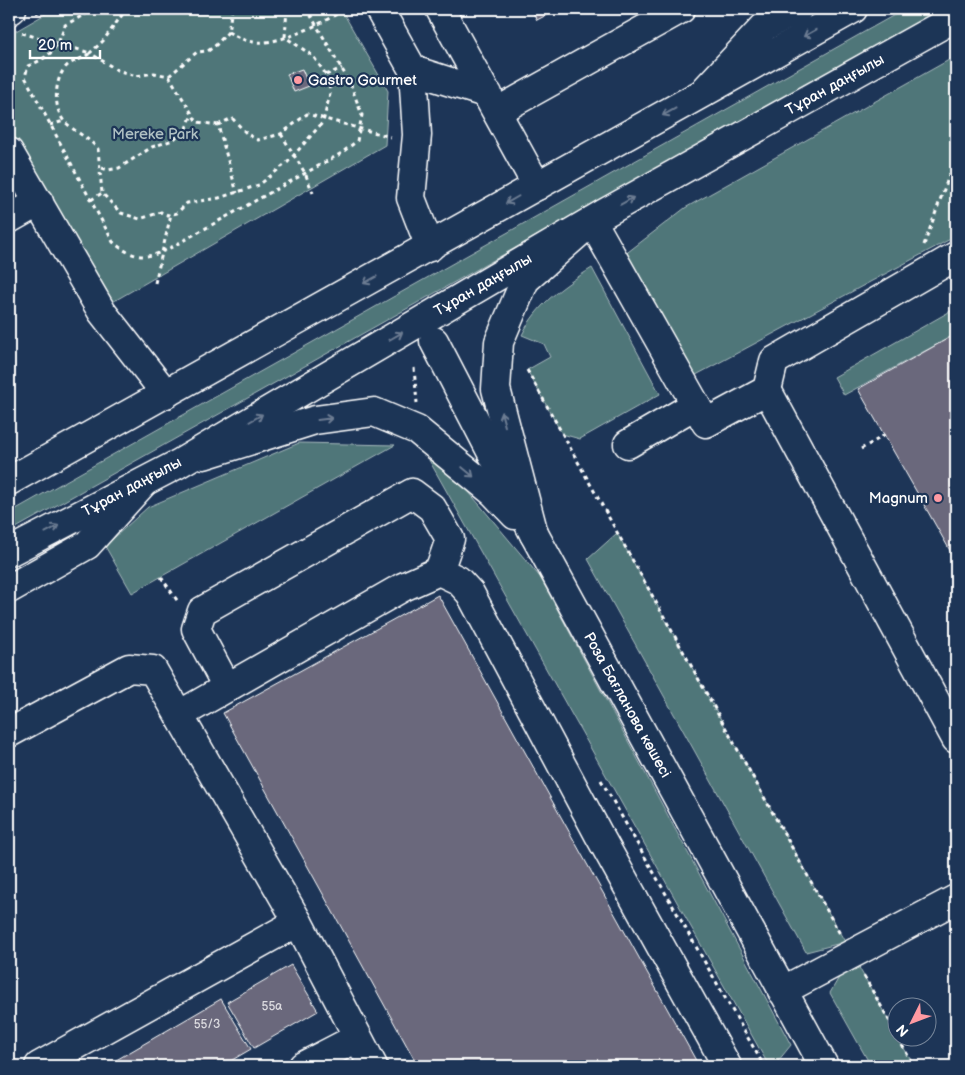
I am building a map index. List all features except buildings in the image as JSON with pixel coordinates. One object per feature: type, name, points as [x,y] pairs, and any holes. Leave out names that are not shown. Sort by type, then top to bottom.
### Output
[{"type":"street","points":[[379,9],[413,70],[416,135],[411,198],[430,247]]},
{"type":"street","points":[[440,9],[537,186]]},
{"type":"street","points":[[413,70],[493,103],[682,9]]},
{"type":"street","points":[[701,94],[764,27],[798,9]]},
{"type":"street","points":[[9,481],[853,9]]},
{"type":"street","name":"Тұран даңғылы","points":[[9,552],[178,464],[592,221],[956,17]]},
{"type":"street","points":[[9,152],[102,312],[166,394]]},
{"type":"street","points":[[9,219],[39,202]]},
{"type":"street","points":[[534,534],[496,389],[499,342],[525,280],[592,221],[706,423],[767,390]]},
{"type":"street","points":[[956,256],[774,361],[767,390],[956,739]]},
{"type":"street","name":"Роза Бағланова көшесі","points":[[434,341],[534,534],[782,991],[815,1063]]},
{"type":"street","points":[[628,444],[695,405]]},
{"type":"street","points":[[178,464],[315,420],[374,412],[417,430],[494,493],[534,534]]},
{"type":"street","points":[[9,588],[87,545],[145,481]]},
{"type":"street","points":[[179,715],[404,587],[439,571],[450,539],[432,508],[412,493],[202,611],[196,629],[227,687]]},
{"type":"street","points":[[439,571],[458,580],[470,593],[589,818],[726,1066]]},
{"type":"street","points":[[9,733],[129,668],[153,670],[298,922],[373,1066]]},
{"type":"street","points":[[782,991],[956,899]]},
{"type":"street","points":[[39,1066],[298,922]]},
{"type":"street","points":[[303,1066],[357,1038]]},
{"type":"path","points":[[95,9],[65,25],[59,43],[50,56],[28,66],[26,72],[28,82],[50,125],[113,242],[136,256],[161,253],[340,154],[357,141],[362,115],[359,104],[342,68],[307,9]]},
{"type":"path","points":[[138,9],[122,15],[83,60],[69,64],[59,76],[57,87],[59,114],[64,121],[98,149],[102,168],[102,193],[121,213],[140,219],[161,212],[177,213],[187,203],[238,193],[259,185],[295,155],[312,137],[324,118],[330,94],[326,75],[314,56],[285,37]]},
{"type":"path","points":[[169,76],[197,52],[208,51],[228,32],[232,9]]},
{"type":"path","points":[[285,37],[287,9]]},
{"type":"path","points":[[228,32],[249,41],[261,42],[285,37],[317,26],[340,12]]},
{"type":"path","points":[[12,17],[59,43],[90,53],[117,70],[136,76],[154,73],[169,76],[196,122],[218,125],[232,118],[246,134],[258,140],[281,134],[307,114],[361,127],[392,137],[393,142]]},
{"type":"path","points":[[326,75],[342,68]]},
{"type":"path","points":[[102,168],[108,170],[119,168],[152,147],[172,140],[186,128],[192,115]]},
{"type":"path","points":[[50,125],[64,121]]},
{"type":"path","points":[[218,125],[238,193]]},
{"type":"path","points":[[281,134],[305,173],[313,193]]},
{"type":"path","points":[[923,247],[956,156]]},
{"type":"path","points":[[91,200],[102,193]]},
{"type":"path","points":[[155,283],[172,214]]},
{"type":"path","points":[[414,368],[417,405]]},
{"type":"path","points":[[527,370],[888,1019]]},
{"type":"path","points":[[861,449],[885,435]]},
{"type":"path","points":[[904,1048],[914,1066]]},
{"type":"green space","name":"Mereke Park","points":[[54,9],[341,9],[388,91],[385,145],[109,304],[9,131],[9,35]]},
{"type":"green space","points":[[905,9],[941,9],[9,532],[9,513]]},
{"type":"green space","points":[[956,56],[956,236],[683,382],[615,262],[685,208]]},
{"type":"green space","points":[[592,268],[660,394],[580,439],[562,434],[527,370],[550,357],[544,344],[522,335],[543,305]]},
{"type":"green space","points":[[956,308],[956,334],[844,395],[834,377]]},
{"type":"green space","points":[[299,443],[395,445],[132,593],[105,546],[148,507]]},
{"type":"green space","points":[[429,460],[448,467],[540,577],[791,1045],[774,1066],[769,1066]]},
{"type":"green space","points":[[617,533],[845,942],[806,952],[588,559]]},
{"type":"green space","points":[[852,955],[888,1019],[888,1048],[904,1048],[914,1066],[871,1066],[830,993]]},
{"type":"place","name":"Gastro Gourmet","points":[[298,80]]},
{"type":"place","name":"Magnum","points":[[938,498]]}]
